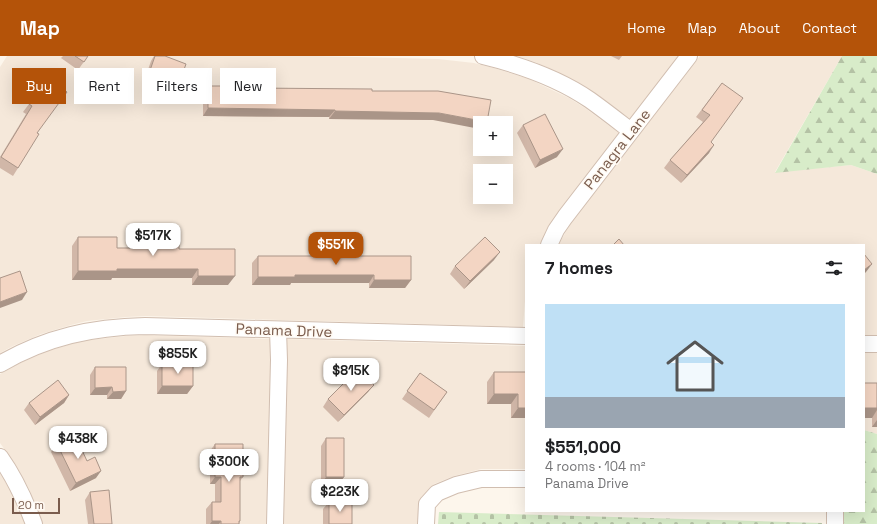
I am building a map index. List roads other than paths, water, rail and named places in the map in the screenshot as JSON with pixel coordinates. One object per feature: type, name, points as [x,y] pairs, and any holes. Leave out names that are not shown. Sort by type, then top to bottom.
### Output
[{"type":"street","points":[[483,56],[532,71],[572,90],[590,100],[631,131]]},
{"type":"street","name":"Panagra Lane","points":[[549,244],[556,230],[565,217],[690,56]]},
{"type":"street","name":"Panama Drive","points":[[0,364],[16,354],[43,343],[88,330],[126,326],[525,336]]},
{"type":"street","points":[[275,524],[279,360],[278,330]]},
{"type":"street","points":[[865,344],[877,344]]},
{"type":"street","points":[[0,457],[22,494],[34,524]]},
{"type":"street","points":[[426,524],[427,504],[437,493],[456,485],[480,479],[525,479]]},
{"type":"street","points":[[835,512],[835,524]]}]
